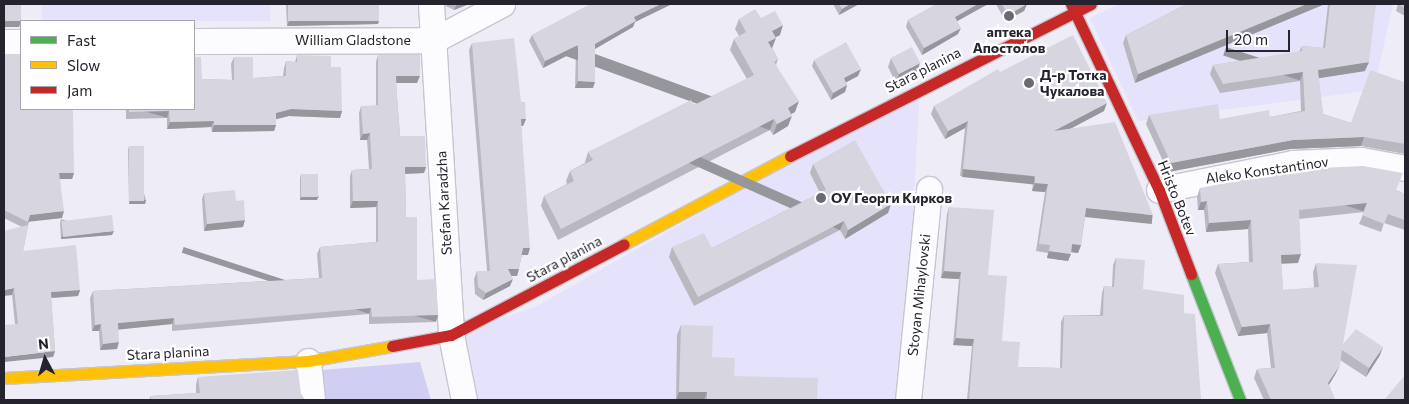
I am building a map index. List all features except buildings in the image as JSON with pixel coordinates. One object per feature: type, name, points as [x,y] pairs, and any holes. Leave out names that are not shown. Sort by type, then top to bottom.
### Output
[{"type":"street","name":"Stefan Karadzha","points":[[431,4],[452,335],[464,400]]},
{"type":"street","name":"William Gladstone","points":[[195,41],[434,40],[502,4]]},
{"type":"street","name":"Stara planina","points":[[4,378],[308,361],[452,335],[1073,8],[1091,4]]},
{"type":"street","name":"Hristo Botev","points":[[1073,8],[1159,190],[1240,400]]},
{"type":"street","points":[[4,42],[20,42]]},
{"type":"street","name":"Aleko Konstantinov","points":[[1159,190],[1308,162],[1368,161],[1405,168]]},
{"type":"street","name":"Stoyan Mihaylovski","points":[[908,400],[929,189]]},
{"type":"street","points":[[308,361],[312,400]]},
{"type":"shaded area","points":[[42,4],[270,4],[270,21],[42,20]]},
{"type":"shaded area","points":[[1119,4],[1393,4],[1374,90],[1138,121],[1090,18]]},
{"type":"shaded area","name":"ОУ Георги Кирков","points":[[920,88],[903,400],[464,400],[451,335],[535,307]]},
{"type":"shaded area","points":[[420,362],[431,400],[325,400],[322,370]]},
{"type":"traffic: fast","points":[[1191,274],[1240,400]]},
{"type":"traffic: slow","points":[[624,244],[790,156]]},
{"type":"traffic: slow","points":[[4,378],[308,361],[392,346]]},
{"type":"traffic: jam","points":[[1071,4],[1159,190],[1191,274]]},
{"type":"traffic: jam","points":[[790,156],[1091,4]]},
{"type":"traffic: jam","points":[[392,346],[451,335],[624,244]]},
{"type":"place","name":"аптека Апостолов","points":[[1009,16]]},
{"type":"place","name":"Д-р Тотка Чукалова","points":[[1029,83]]},
{"type":"place","name":"ОУ Георги Кирков","points":[[821,198]]}]
